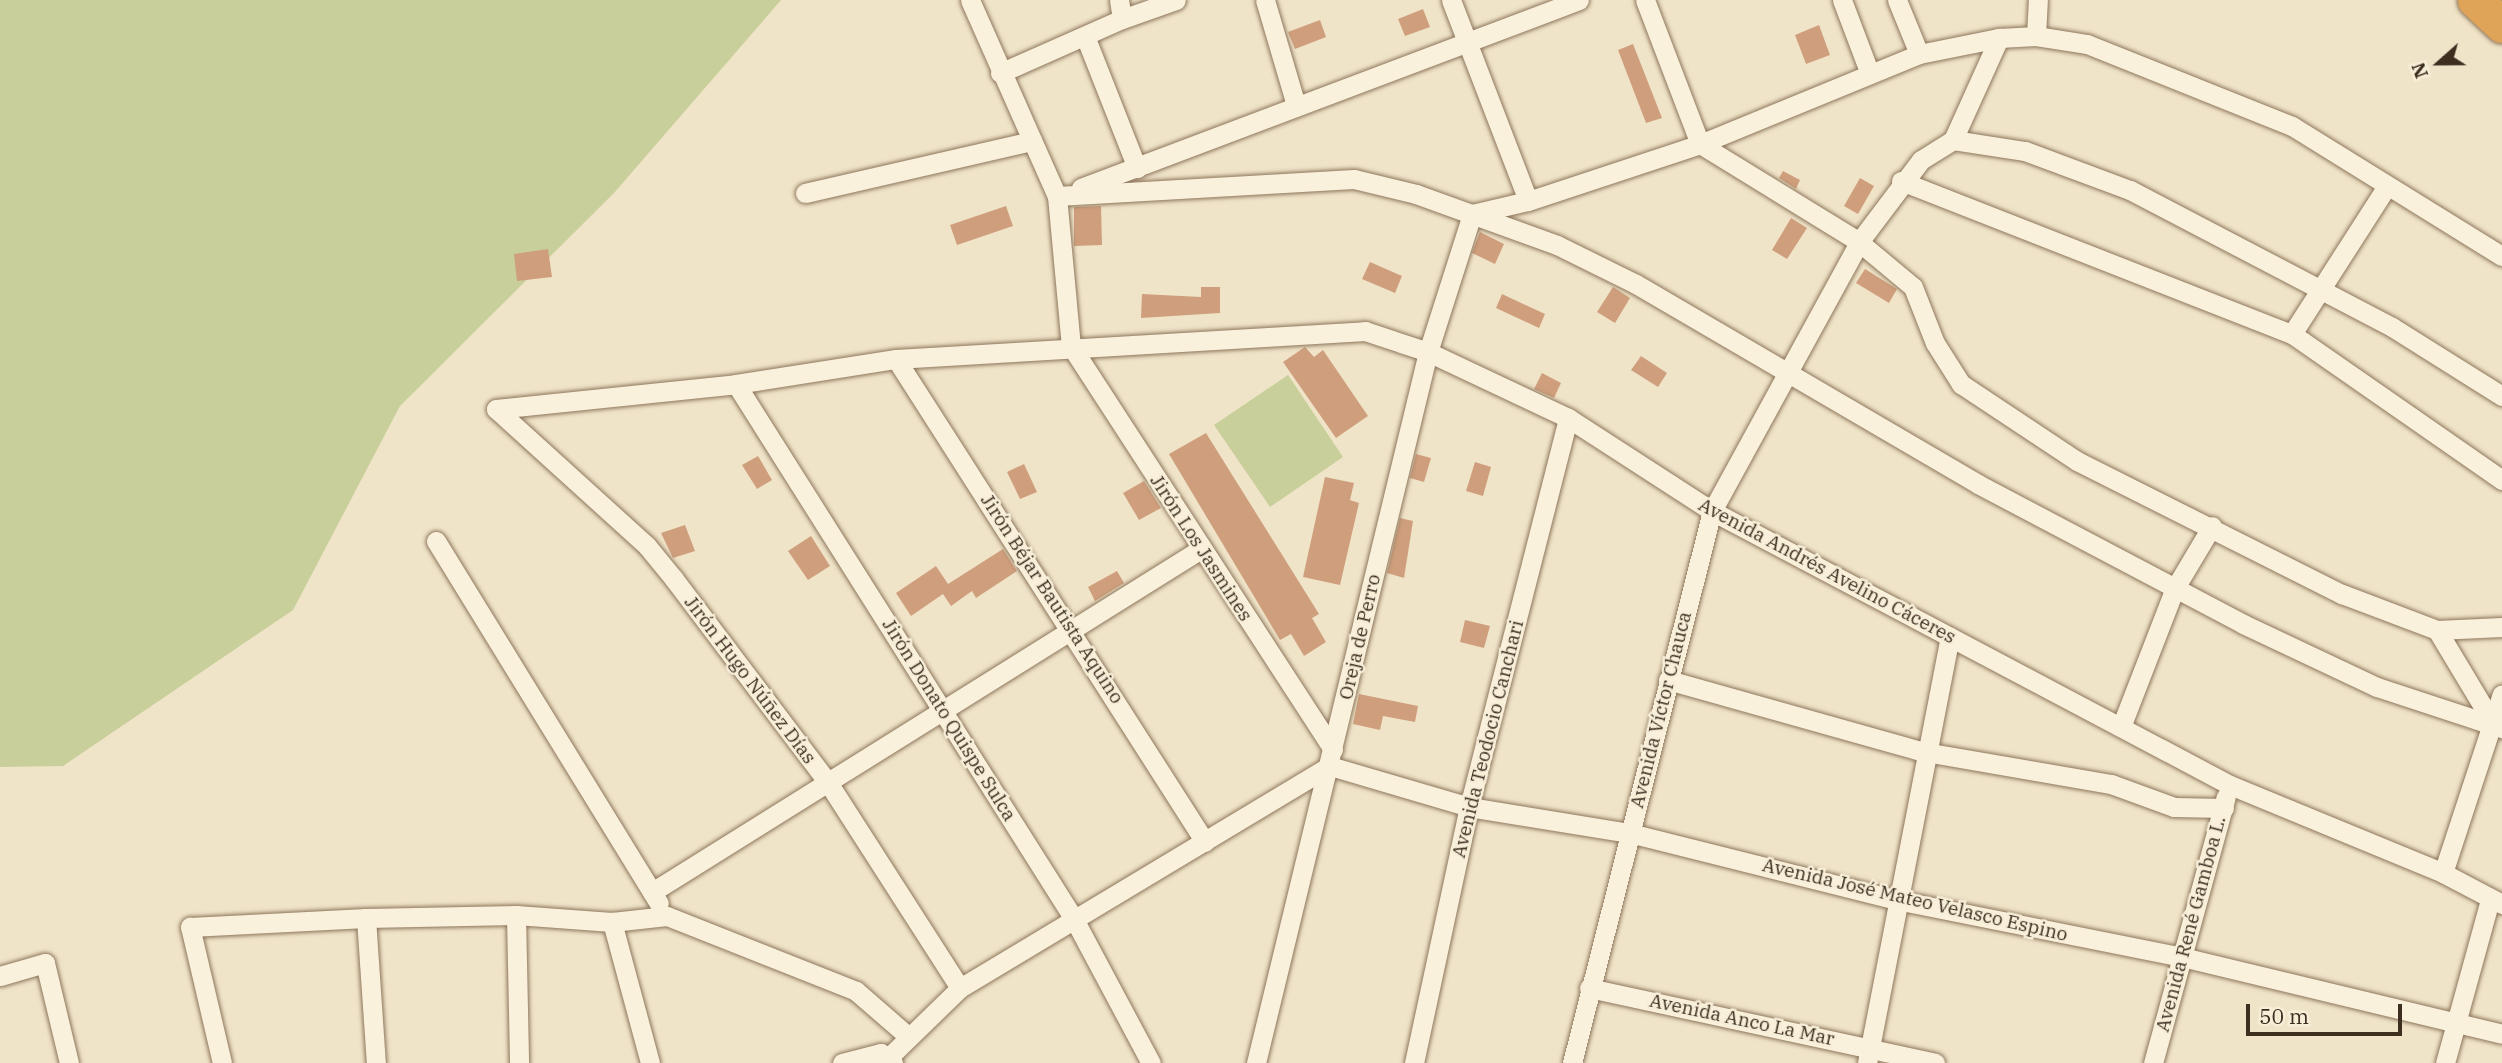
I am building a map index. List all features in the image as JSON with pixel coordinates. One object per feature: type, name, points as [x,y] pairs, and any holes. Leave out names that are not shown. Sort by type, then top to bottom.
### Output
[{"type":"highway","points":[[2475,0],[2502,25]]},
{"type":"street","points":[[970,0],[1000,73],[1057,196],[1071,346]]},
{"type":"street","points":[[1000,73],[1085,36],[1120,9],[1176,0]]},
{"type":"street","points":[[1265,0],[1296,105]]},
{"type":"street","points":[[1451,0],[1528,201]]},
{"type":"street","points":[[1057,196],[1137,168],[1296,105],[1469,44],[1579,0]]},
{"type":"street","points":[[1646,0],[1700,144],[1859,242],[1913,287],[1935,343],[1961,384],[2077,461],[2212,526],[2342,594],[2437,630],[2502,627]]},
{"type":"street","points":[[1842,0],[1870,74]]},
{"type":"street","points":[[1897,0],[1919,54]]},
{"type":"street","points":[[2036,36],[2038,0]]},
{"type":"street","points":[[1085,36],[1137,168]]},
{"type":"street","points":[[1472,214],[1528,201],[1700,144],[1919,54],[1999,38],[2036,36],[2087,44],[2185,79],[2292,126],[2502,256]]},
{"type":"street","points":[[1999,38],[1953,139],[2025,151],[2130,190],[2392,327],[2502,397]]},
{"type":"street","name":"Avenida Víctor Chauca","points":[[1572,1063],[1712,511],[1859,242],[1902,181],[1921,160],[1953,139]]},
{"type":"street","points":[[805,193],[1032,141]]},
{"type":"street","points":[[1057,196],[1354,179],[1472,214],[1557,245],[1636,284],[1978,484],[2317,662],[2455,716],[2498,727]]},
{"type":"street","points":[[1902,181],[2292,334],[2502,480]]},
{"type":"street","points":[[2292,334],[2387,186]]},
{"type":"street","name":"Oreja de Perro","points":[[1256,1063],[1428,352],[1472,214]]},
{"type":"street","name":"Avenida Andrés Avelino Cáceres","points":[[496,409],[736,384],[896,359],[1071,346],[1365,331],[1428,352],[1568,418],[1712,511],[2230,785],[2443,873],[2496,902]]},
{"type":"street","name":"Jirón Los Jasmines","points":[[1071,346],[1331,757]]},
{"type":"street","name":"Jirón Béjar Bautista Aquino","points":[[896,359],[1072,628],[1205,842]]},
{"type":"street","name":"Jirón Donato Quispe Sulca","points":[[736,384],[944,709],[1074,919],[1151,1063]]},
{"type":"street","name":"Jirón Hugo Núñez Días","points":[[496,409],[647,546],[829,784],[960,988]]},
{"type":"street","name":"Avenida Teodocio Canchari","points":[[1414,1063],[1469,807],[1568,418]]},
{"type":"street","points":[[2121,727],[2175,588],[2212,526]]},
{"type":"street","points":[[436,541],[667,916]]},
{"type":"street","points":[[652,892],[829,784],[1072,628],[1201,549]]},
{"type":"street","points":[[2437,630],[2498,727]]},
{"type":"street","points":[[1869,1055],[1925,752],[1950,637]]},
{"type":"street","points":[[1668,680],[1925,752],[2111,784],[2174,807],[2224,808]]},
{"type":"street","points":[[2443,873],[2498,727],[2502,694]]},
{"type":"street","points":[[842,1063],[881,1053],[891,1060],[909,1037],[960,988],[1205,842],[1331,757]]},
{"type":"street","name":"Avenida José Mateo Velasco Espino","points":[[1331,757],[1469,807],[1630,833],[1897,900],[2182,957],[2502,1034]]},
{"type":"street","name":"Avenida René Gamboa L.","points":[[2153,1063],[2230,785]]},
{"type":"street","points":[[2445,1063],[2496,902]]},
{"type":"street","points":[[222,1063],[190,927],[366,918],[516,915],[611,922],[667,916],[856,991],[909,1037]]},
{"type":"street","points":[[516,915],[519,1063]]},
{"type":"street","points":[[366,918],[376,1063]]},
{"type":"street","points":[[611,922],[650,1063]]},
{"type":"street","points":[[0,976],[45,963],[69,1063]]},
{"type":"street","name":"Avenida Anco La Mar","points":[[1589,988],[1869,1055],[1936,1063]]},
{"type":"green space","points":[[0,0],[781,0],[614,193],[400,406],[293,610],[63,766],[0,767]]},
{"type":"green space","points":[[1288,375],[1343,457],[1270,507],[1214,425]]},
{"type":"building","points":[[1423,9],[1430,27],[1405,36],[1398,19]]},
{"type":"building","points":[[1320,20],[1326,37],[1295,49],[1288,32]]},
{"type":"building","points":[[1819,25],[1830,55],[1806,64],[1795,35]]},
{"type":"building","points":[[1633,44],[1662,118],[1646,123],[1618,50]]},
{"type":"building","points":[[1783,171],[1800,180],[1796,189],[1779,178]]},
{"type":"building","points":[[1860,178],[1874,186],[1858,214],[1844,206]]},
{"type":"building","points":[[1006,206],[1013,226],[957,245],[950,225]]},
{"type":"building","points":[[1101,206],[1102,245],[1074,246],[1074,207]]},
{"type":"building","points":[[1791,218],[1807,228],[1787,259],[1772,250]]},
{"type":"building","points":[[1480,232],[1504,244],[1495,264],[1472,253]]},
{"type":"building","points":[[548,249],[552,277],[517,281],[514,254]]},
{"type":"building","points":[[1370,262],[1402,276],[1395,293],[1362,279]]},
{"type":"building","points":[[1865,269],[1897,289],[1889,303],[1856,283]]},
{"type":"building","points":[[1201,287],[1220,287],[1220,313],[1141,318],[1142,294],[1201,297]]},
{"type":"building","points":[[1613,287],[1630,298],[1615,323],[1597,312]]},
{"type":"building","points":[[1502,294],[1545,314],[1539,328],[1496,308]]},
{"type":"building","points":[[1305,347],[1314,357],[1323,350],[1368,416],[1336,438],[1283,362]]},
{"type":"building","points":[[1641,356],[1667,373],[1658,387],[1631,370]]},
{"type":"building","points":[[1542,373],[1561,383],[1554,398],[1534,389]]},
{"type":"building","points":[[1206,433],[1319,614],[1312,618],[1326,642],[1304,656],[1291,634],[1280,640],[1169,454]]},
{"type":"building","points":[[1416,454],[1431,458],[1424,482],[1410,478]]},
{"type":"building","points":[[758,456],[772,480],[757,489],[742,465]]},
{"type":"building","points":[[1475,462],[1491,467],[1483,496],[1466,491]]},
{"type":"building","points":[[1024,464],[1037,492],[1020,499],[1007,472]]},
{"type":"building","points":[[1325,477],[1354,483],[1350,500],[1359,503],[1340,585],[1303,577]]},
{"type":"building","points":[[1144,481],[1161,508],[1139,520],[1123,493]]},
{"type":"building","points":[[1400,518],[1413,521],[1404,578],[1387,573]]},
{"type":"building","points":[[685,525],[695,551],[673,558],[661,533]]},
{"type":"building","points":[[811,536],[830,566],[808,580],[788,551]]},
{"type":"building","points":[[1003,549],[1017,571],[976,598],[972,591],[951,606],[943,594],[911,616],[896,593],[936,566],[948,584]]},
{"type":"building","points":[[1117,571],[1124,583],[1095,601],[1088,587]]},
{"type":"building","points":[[1465,620],[1490,626],[1484,648],[1460,642]]},
{"type":"building","points":[[1359,694],[1418,706],[1415,722],[1383,716],[1380,730],[1353,724]]}]
